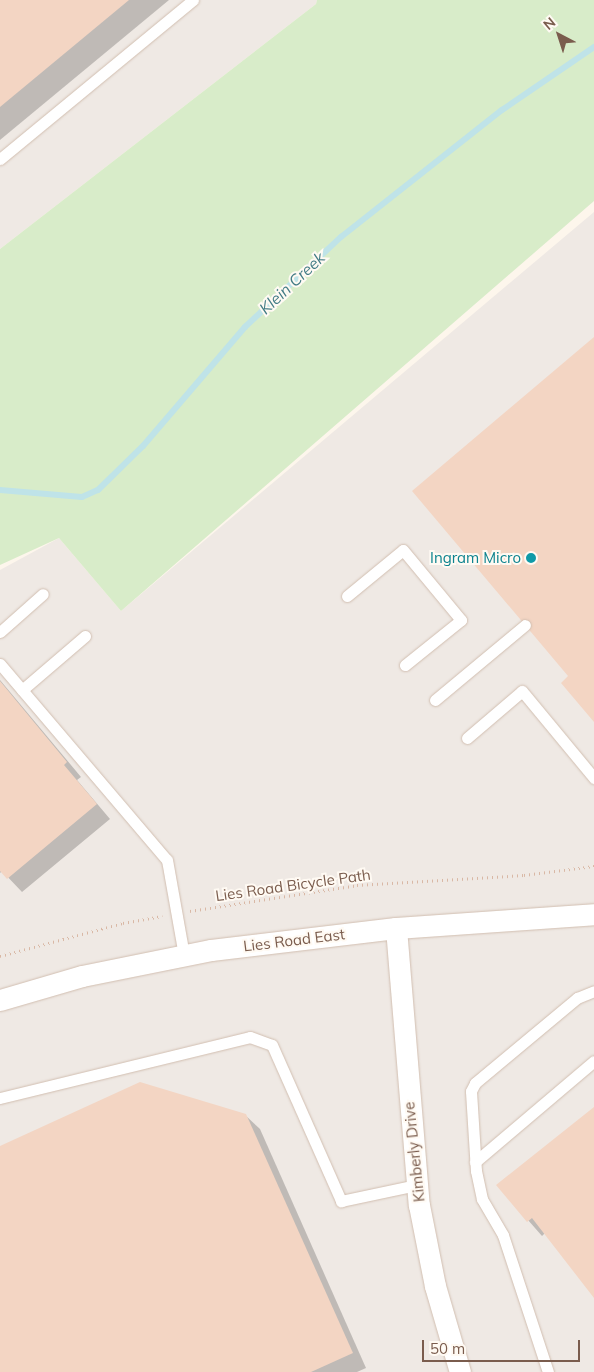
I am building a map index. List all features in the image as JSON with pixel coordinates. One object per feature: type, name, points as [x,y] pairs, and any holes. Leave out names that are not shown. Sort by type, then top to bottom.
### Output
[{"type":"street","name":"Lies Road East","points":[[0,1000],[82,976],[184,955],[396,928],[594,914]]},
{"type":"street","name":"Kimberly Drive","points":[[396,928],[416,1185],[435,1286],[460,1372]]},
{"type":"lane","points":[[0,159],[193,0]]},
{"type":"lane","points":[[347,596],[403,550],[461,620],[405,665]]},
{"type":"lane","points":[[0,632],[43,594]]},
{"type":"lane","points":[[435,700],[525,625]]},
{"type":"lane","points":[[22,690],[85,636]]},
{"type":"lane","points":[[0,664],[167,860],[184,955]]},
{"type":"lane","points":[[467,738],[522,691],[594,778]]},
{"type":"lane","points":[[548,1372],[503,1235],[482,1199],[475,1162],[471,1091],[475,1083],[577,998],[594,991]]},
{"type":"lane","points":[[0,1098],[250,1037],[272,1045],[341,1201],[416,1185]]},
{"type":"lane","points":[[475,1162],[594,1061]]},
{"type":"path","name":"Lies Road Bicycle Path","points":[[0,956],[123,922],[177,913],[357,886],[524,875],[594,866]]},
{"type":"shaded area","points":[[0,0],[317,0],[316,4],[0,249]]},
{"type":"shaded area","points":[[594,212],[594,1372],[0,1372],[0,570],[59,538],[121,611]]},
{"type":"green space","points":[[317,0],[594,0],[594,201],[121,611],[59,538],[0,565],[0,249],[316,4]]},
{"type":"building","points":[[0,0],[129,0],[0,107]]},
{"type":"building","name":"Ingram Micro","points":[[594,337],[594,722],[561,683],[568,676],[412,491]]},
{"type":"building","points":[[0,681],[67,762],[64,765],[97,804],[7,879],[0,871]]},
{"type":"building","points":[[140,1082],[246,1114],[353,1353],[311,1372],[0,1372],[0,1146]]},
{"type":"building","points":[[594,1107],[594,1298],[532,1218],[527,1222],[496,1185]]},
{"type":"waterway","name":"Klein Creek","points":[[0,490],[82,497],[98,490],[143,446],[245,327],[341,237],[502,110],[594,47]]},
{"type":"place","name":"Ingram Micro","points":[[531,558]]}]
